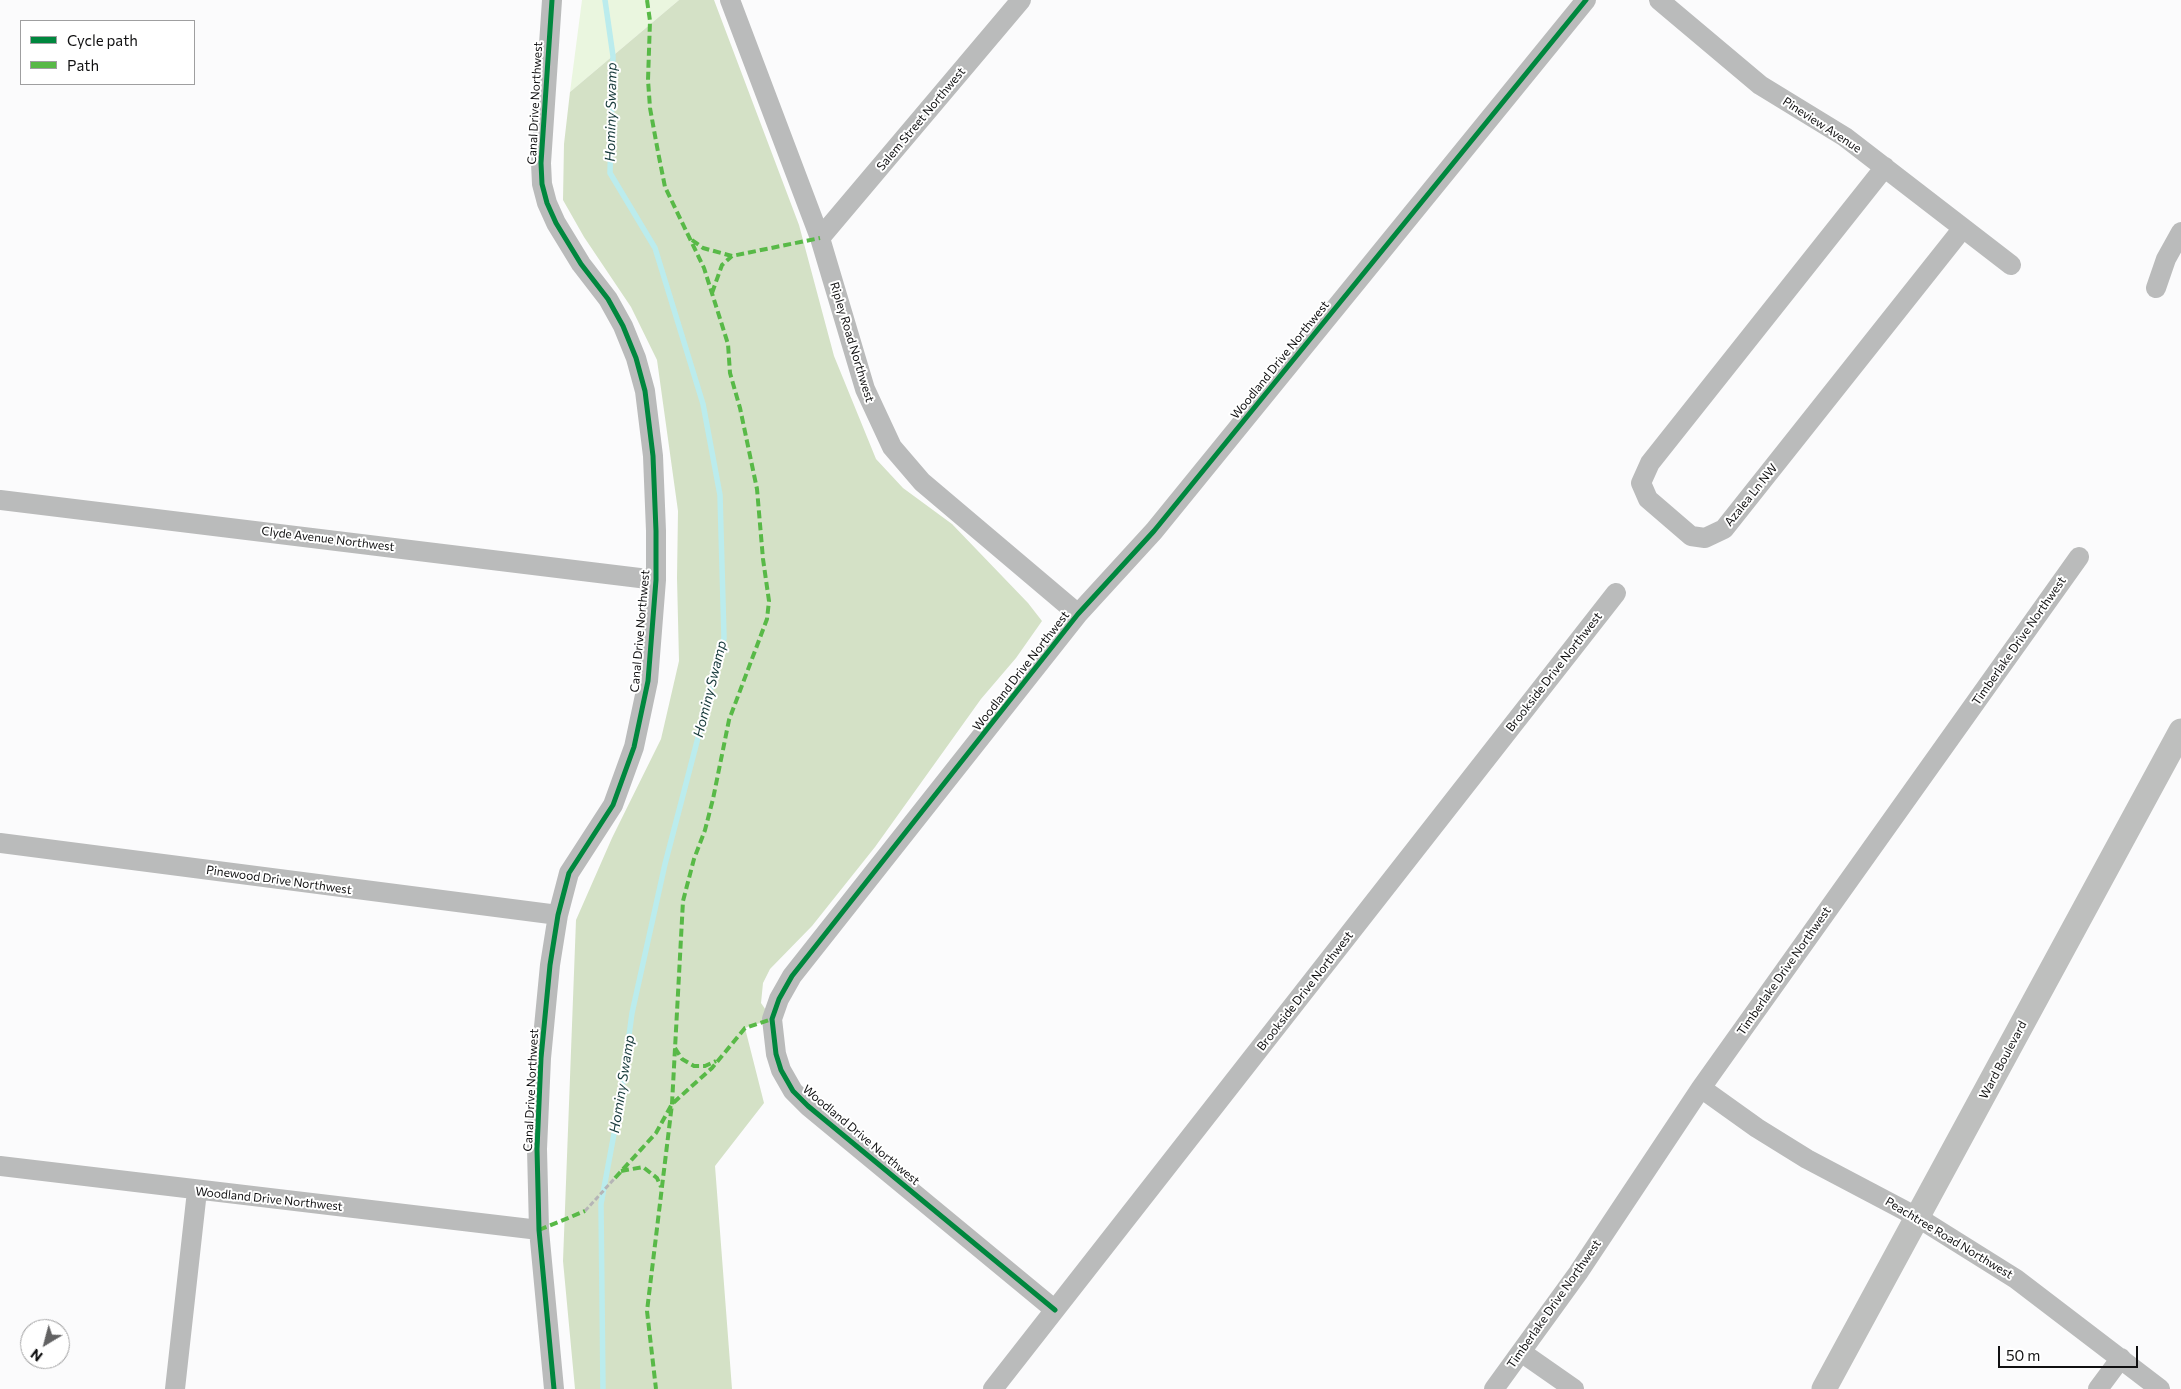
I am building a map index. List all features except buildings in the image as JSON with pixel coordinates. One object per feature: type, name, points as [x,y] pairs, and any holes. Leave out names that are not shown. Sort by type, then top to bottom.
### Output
[{"type":"main road","name":"Ward Boulevard","points":[[1824,1389],[2181,731]]},
{"type":"street","name":"Canal Drive Northwest","points":[[552,0],[541,163],[542,184],[547,203],[556,224],[581,264],[608,299],[623,326],[636,358],[645,391],[653,456],[656,580],[648,681],[634,747],[613,805],[569,874],[558,915],[550,965],[541,1058],[537,1148],[539,1230],[554,1389]]},
{"type":"street","name":"Ripley Road Northwest","points":[[730,0],[820,238],[865,389],[892,447],[922,482],[1078,614]]},
{"type":"street","name":"Salem Street Northwest","points":[[820,238],[1021,0]]},
{"type":"street","name":"Woodland Drive Northwest","points":[[1055,1310],[808,1106],[793,1091],[781,1070],[776,1054],[772,1019],[792,976],[1078,614],[1154,531],[1586,0]]},
{"type":"street","name":"Pineview Avenue","points":[[1659,0],[1760,85],[1845,137],[2011,265]]},
{"type":"street","name":"Azalea Ln NW","points":[[1885,167],[1650,463],[1642,483],[1648,500],[1691,536],[1705,538],[1724,529],[1963,228]]},
{"type":"street","points":[[2156,288],[2166,259],[2181,232]]},
{"type":"street","name":"Clyde Avenue Northwest","points":[[0,500],[656,580]]},
{"type":"street","name":"Timberlake Drive Northwest","points":[[1494,1389],[1578,1273],[1701,1088],[2079,557]]},
{"type":"street","name":"Brookside Drive Northwest","points":[[993,1389],[1616,593]]},
{"type":"street","name":"Pinewood Drive Northwest","points":[[0,843],[558,915]]},
{"type":"street","name":"Peachtree Road Northwest","points":[[1701,1088],[1757,1128],[1807,1160],[1918,1217],[2016,1278],[2160,1389]]},
{"type":"street","name":"Woodland Drive Northwest","points":[[0,1166],[197,1191],[539,1230]]},
{"type":"street","points":[[175,1389],[197,1191]]},
{"type":"street","points":[[1521,1352],[1574,1389]]},
{"type":"street","points":[[2098,1389],[2121,1358]]},
{"type":"path","points":[[586,1211],[615,1178]]},
{"type":"green space","points":[[582,0],[679,0],[570,92]]},
{"type":"green space","points":[[679,0],[714,0],[799,225],[834,356],[876,459],[903,488],[952,524],[1028,603],[1042,621],[1016,658],[981,699],[875,847],[812,926],[770,969],[763,983],[761,1003],[772,1019],[745,1028],[764,1103],[715,1166],[732,1389],[575,1389],[563,1261],[576,920],[612,838],[661,739],[679,661],[678,511],[657,360],[631,307],[584,237],[563,200],[564,144],[570,92]]},
{"type":"waterway","name":"Hominy Swamp","points":[[603,1389],[601,1204],[621,1096],[632,1013],[665,864],[724,638],[720,495],[703,404],[655,248],[610,173],[613,56],[605,0]]},
{"type":"marked path","points":[[647,0],[650,21],[648,80],[650,108],[665,187],[704,268],[728,344],[730,373],[740,408],[757,489],[769,601],[767,619],[729,720],[713,799],[683,901],[672,1104],[647,1311],[656,1389]]},
{"type":"marked path","points":[[692,240],[703,248],[732,256],[820,238]]},
{"type":"marked path","points":[[712,293],[722,265],[732,256]]},
{"type":"marked path","points":[[615,1178],[656,1133],[672,1104],[712,1068],[745,1028],[772,1019]]},
{"type":"marked path","points":[[675,1048],[682,1059],[694,1066],[705,1066],[716,1061]]},
{"type":"marked path","points":[[621,1171],[643,1167],[657,1178],[661,1187]]},
{"type":"marked path","points":[[539,1230],[585,1211]]},
{"type":"cycle path","points":[[552,0],[541,163],[542,184],[547,203],[556,223],[581,264],[608,299],[623,326],[636,358],[645,391],[653,456],[656,531],[656,580],[648,681],[634,747],[613,805],[569,873],[558,915],[550,965],[541,1058],[537,1149],[539,1230],[554,1389]]},
{"type":"cycle path","points":[[1055,1310],[808,1106],[793,1091],[781,1070],[776,1054],[772,1019],[779,999],[792,976],[1078,614],[1154,531],[1586,0]]}]
